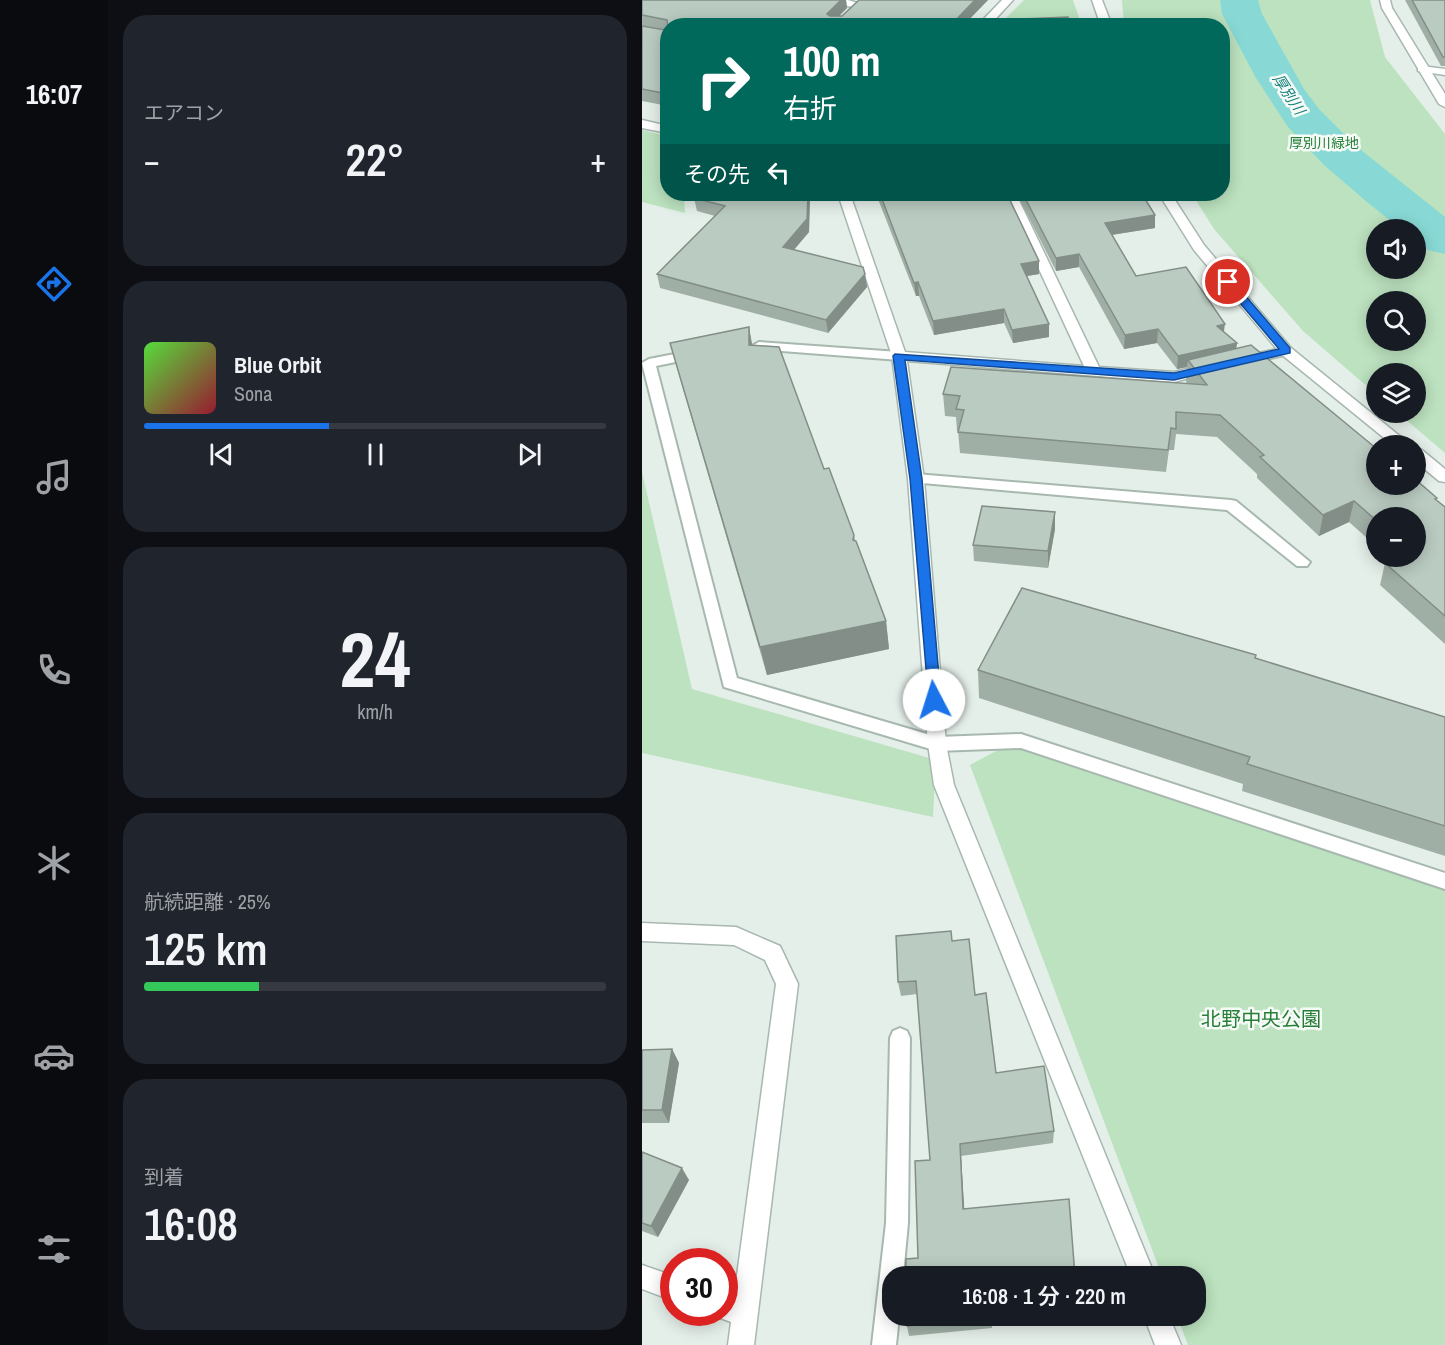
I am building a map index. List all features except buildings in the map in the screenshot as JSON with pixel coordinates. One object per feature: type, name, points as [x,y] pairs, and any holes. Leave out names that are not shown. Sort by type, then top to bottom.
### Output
[{"type":"street","points":[[830,0],[858,6]]},
{"type":"street","points":[[990,18],[1008,0]]},
{"type":"street","points":[[1097,0],[1104,18]]},
{"type":"street","points":[[1385,0],[1387,8],[1422,69],[1445,104]]},
{"type":"street","points":[[1422,69],[1445,72]]},
{"type":"street","points":[[642,124],[660,128]]},
{"type":"street","points":[[846,201],[899,356],[916,479],[937,744],[944,785],[1139,1266]]},
{"type":"street","points":[[1013,201],[1094,372]]},
{"type":"street","points":[[1169,201],[1199,248],[1286,351],[1392,435]]},
{"type":"street","points":[[899,356],[1174,377],[1286,351]]},
{"type":"street","points":[[1426,462],[1445,477]]},
{"type":"street","points":[[642,932],[736,936],[773,953],[787,984],[738,1292]]},
{"type":"street","points":[[642,1277],[660,1283]]},
{"type":"street","points":[[738,1326],[741,1345]]},
{"type":"street","points":[[1161,1326],[1168,1345]]},
{"type":"lane","points":[[741,344],[899,356]]},
{"type":"lane","points":[[706,351],[649,363],[730,682],[937,744],[1021,741],[1445,881]]},
{"type":"lane","points":[[916,479],[1231,505],[1302,562]]},
{"type":"lane","points":[[884,1345],[897,1223],[900,1038]]},
{"type":"green space","points":[[1024,0],[1073,0],[1079,18],[1006,18]]},
{"type":"green space","name":"厚別川緑地","points":[[1122,0],[1370,0],[1385,57],[1445,134],[1445,453],[1410,423],[1426,423],[1426,363],[1366,363],[1366,385],[1303,331],[1214,229],[1196,201],[1230,201],[1230,18],[1123,18]]},
{"type":"green space","points":[[642,130],[660,134],[660,201],[684,201],[685,213],[642,202]]},
{"type":"green space","points":[[642,472],[692,689],[936,760],[933,817],[642,753]]},
{"type":"green space","name":"北野中央公園","points":[[1022,737],[1445,887],[1445,1345],[1188,1345],[1181,1326],[1206,1326],[1206,1266],[1158,1266],[970,765]]},
{"type":"waterway","name":"厚別川","points":[[1239,0],[1242,14],[1271,68],[1303,118],[1340,156],[1445,240]]},
{"type":"route","points":[[934,700],[916,479],[899,356],[1174,377],[1286,351],[1228,282]]}]
